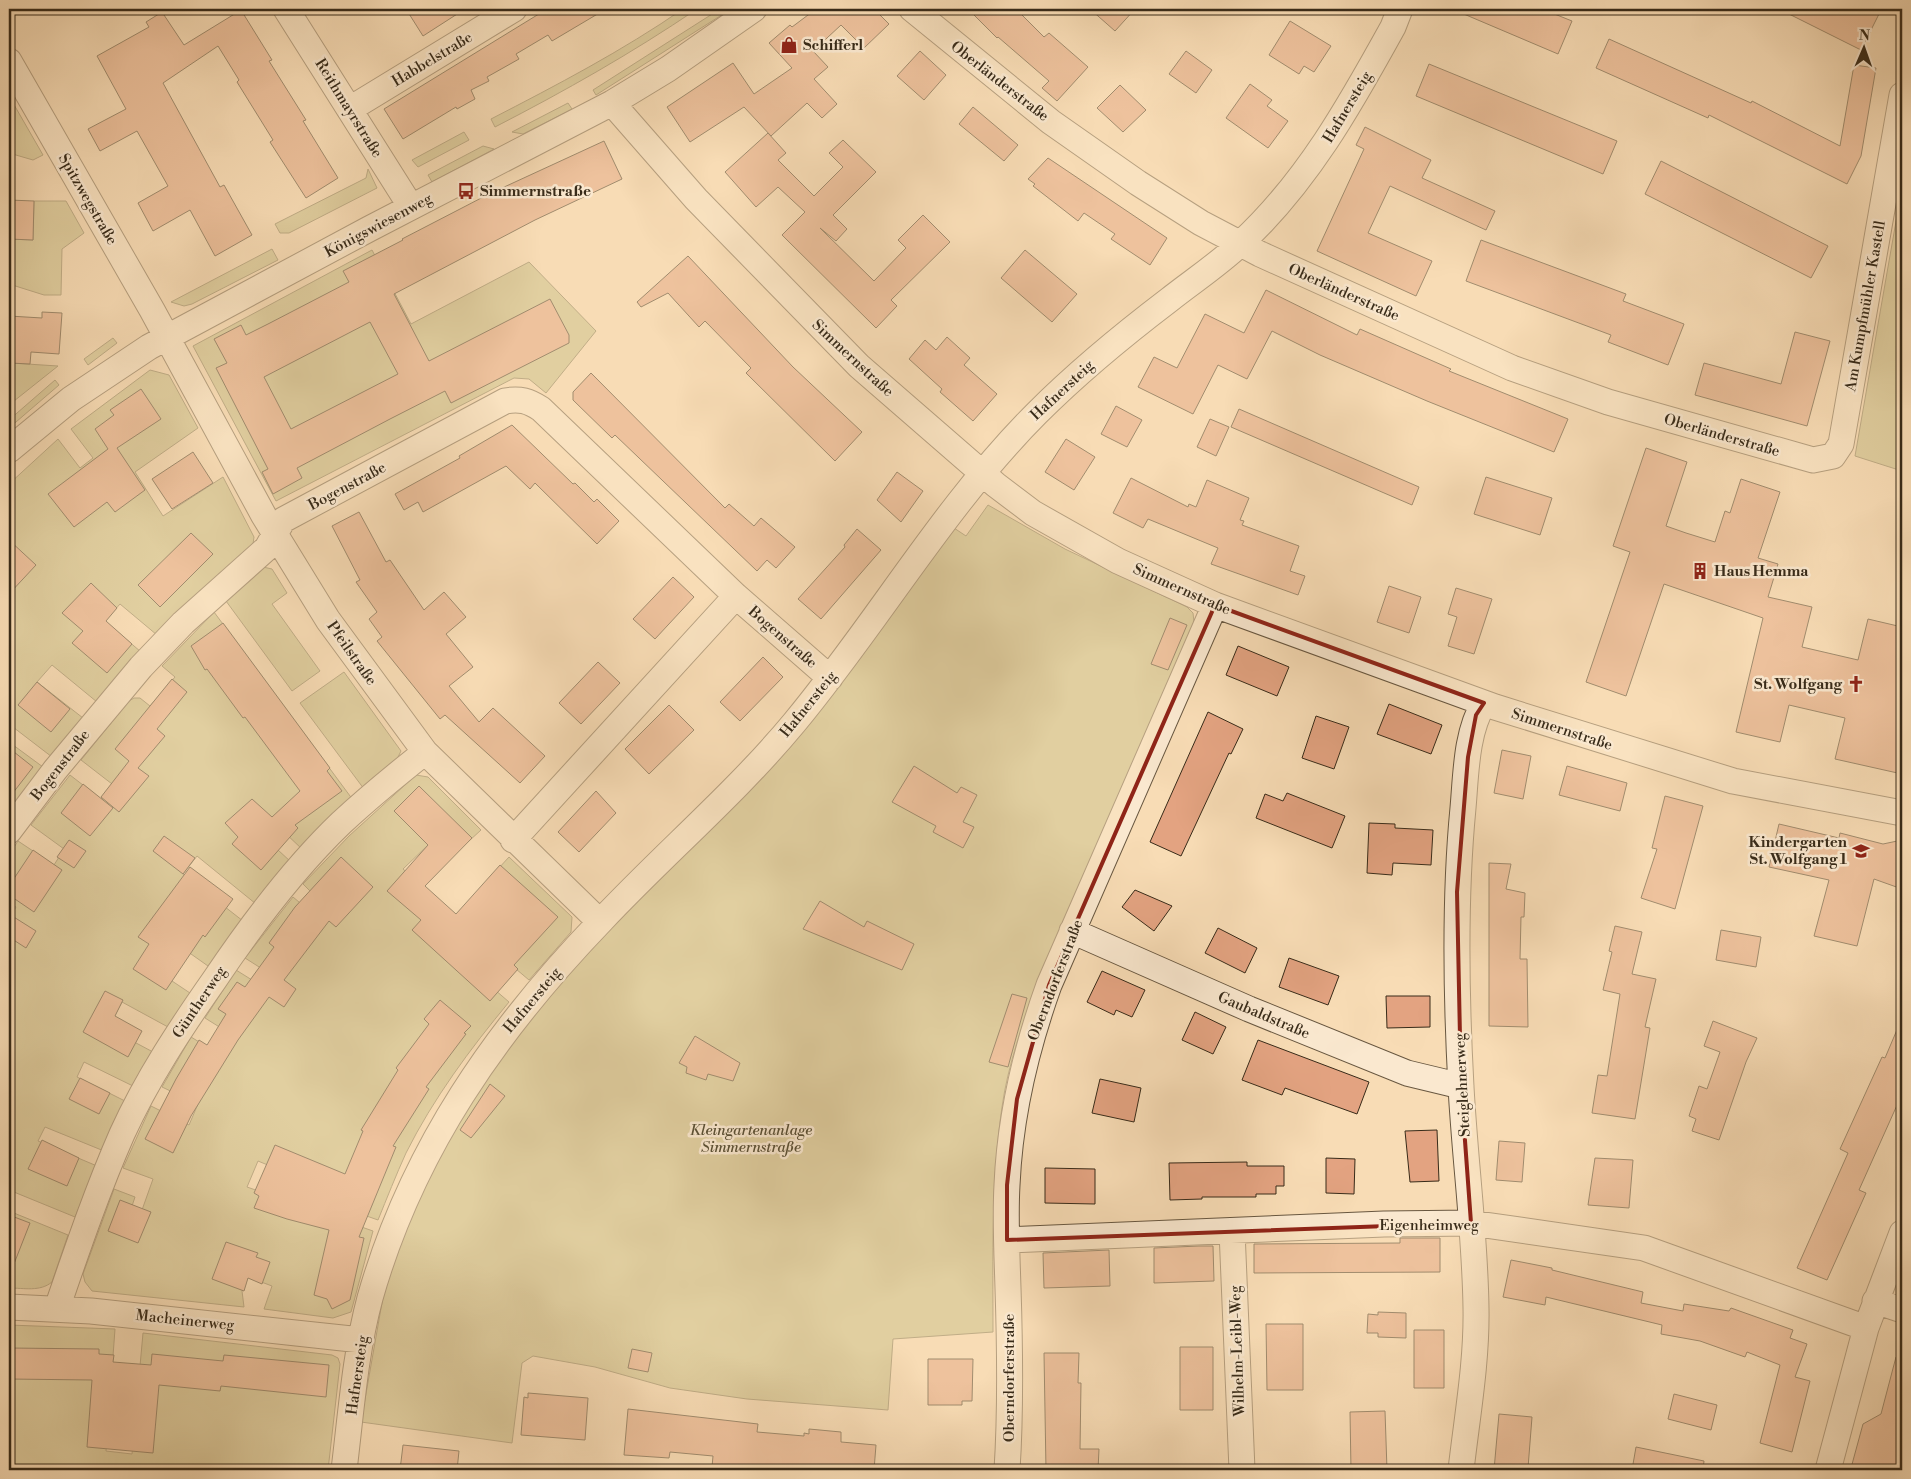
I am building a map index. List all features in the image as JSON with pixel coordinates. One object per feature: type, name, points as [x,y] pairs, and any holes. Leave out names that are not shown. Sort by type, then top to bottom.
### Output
[{"type":"street","name":"Reithmayrstraße","points":[[286,9],[411,207]]},
{"type":"street","name":"Habbelstraße","points":[[350,109],[514,9]]},
{"type":"street","name":"Königswiesenweg","points":[[9,450],[76,395],[166,337],[612,103],[668,68],[754,9]]},
{"type":"street","name":"Oberländerstraße","points":[[912,9],[1051,122],[1146,188],[1201,223],[1240,244],[1512,368],[1608,402],[1813,460],[1832,456]]},
{"type":"street","name":"Hafnersteig","points":[[344,1470],[361,1340],[369,1302],[391,1232],[441,1127],[462,1091],[503,1035],[600,922],[754,768],[830,678],[981,472],[1041,409],[1115,342],[1240,244],[1284,198],[1327,143],[1388,35],[1400,9]]},
{"type":"street","name":"Spitzwegstraße","points":[[9,60],[166,337]]},
{"type":"street","name":"Am Kumpfmühler Kastell","points":[[1832,456],[1841,444],[1902,95]]},
{"type":"street","name":"Simmernstraße","points":[[612,103],[703,206],[859,366],[981,472],[1034,513],[1074,536],[1118,560],[1215,605],[1484,703],[1734,781],[1902,813]]},
{"type":"street","name":"Pfeilstraße","points":[[166,337],[275,534],[328,620],[425,752],[513,840],[600,922]]},
{"type":"street","name":"Bogenstraße","points":[[9,831],[55,770],[146,661],[183,623],[267,548],[283,520],[505,400],[517,398],[541,409],[736,596],[830,678]]},
{"type":"street","name":"Bogenstraße","points":[[513,840],[736,596]]},
{"type":"street","name":"Oberndorferstraße","points":[[1007,1470],[1010,1385],[1006,1186],[1017,1099],[1035,1025],[1072,931],[1215,605]]},
{"type":"street","name":"Steiglehnerweg","points":[[1461,1470],[1474,1357],[1476,1318],[1461,1086],[1457,974],[1459,848],[1468,757],[1476,715],[1484,703]]},
{"type":"street","name":"Güntherweg","points":[[56,1308],[90,1213],[123,1133],[158,1065],[186,1021],[258,919],[304,862],[341,824],[425,752]]},
{"type":"street","name":"Gaubaldstraße","points":[[1072,931],[1249,1009],[1407,1073],[1461,1086]]},
{"type":"street","name":"Eigenheimweg","points":[[1007,1240],[1471,1223],[1644,1248],[1866,1328]]},
{"type":"street","name":"Wilhelm-Leibl-Weg","points":[[1232,1231],[1242,1470]]},
{"type":"street","points":[[1828,1470],[1866,1328],[1902,1233]]},
{"type":"street","points":[[1875,1301],[1902,1310]]},
{"type":"street","name":"Macheinerweg","points":[[9,1307],[56,1308],[242,1325],[361,1340]]},
{"type":"highlighted area","points":[[1215,605],[1484,703],[1476,715],[1468,757],[1457,892],[1461,1086],[1471,1223],[1007,1240],[1007,1185],[1017,1099],[1049,985]]},
{"type":"green space","points":[[683,9],[697,9],[598,71],[495,127],[491,119],[613,53]]},
{"type":"green space","points":[[720,9],[731,9],[596,95],[593,90]]},
{"type":"green space","points":[[9,96],[43,155],[33,160],[9,153]]},
{"type":"green space","points":[[568,103],[572,109],[523,134],[512,132]]},
{"type":"green space","points":[[464,132],[469,140],[418,167],[412,160]]},
{"type":"green space","points":[[483,146],[494,149],[432,182],[428,175]]},
{"type":"green space","points":[[368,169],[377,188],[289,233],[280,233],[275,224],[366,178]]},
{"type":"green space","points":[[1902,187],[1902,471],[1855,456]]},
{"type":"green space","points":[[34,201],[66,201],[84,233],[62,249],[61,295],[44,295],[9,284],[9,239],[33,240]]},
{"type":"green space","points":[[272,249],[278,260],[192,304],[184,306],[171,302]]},
{"type":"green space","points":[[372,250],[411,324],[529,262],[596,331],[546,393],[529,379],[514,378],[276,501],[193,346]]},
{"type":"green space","points":[[113,338],[117,343],[88,365],[84,359]]},
{"type":"green space","points":[[9,359],[11,363],[58,366],[9,405]]},
{"type":"green space","points":[[150,370],[169,375],[198,428],[135,472],[163,516],[223,477],[254,537],[253,544],[157,635],[120,604],[105,621],[141,652],[97,702],[52,665],[37,682],[83,718],[52,757],[9,724],[9,484],[58,439],[80,468],[93,458],[71,429]]},
{"type":"green space","points":[[55,380],[59,385],[9,428],[9,420]]},
{"type":"green space","name":"Kleingartenanlage Simmernstraße","points":[[988,505],[1065,549],[1187,607],[1193,613],[1194,622],[1038,982],[1012,1059],[1002,1107],[996,1163],[993,1220],[993,1332],[893,1339],[888,1410],[747,1399],[670,1388],[595,1367],[533,1356],[522,1363],[512,1443],[361,1422],[383,1297],[400,1240],[429,1168],[518,1032],[954,528],[966,536]]},
{"type":"green space","points":[[263,567],[272,569],[287,593],[272,604],[320,671],[292,691],[226,601]]},
{"type":"green space","points":[[214,612],[353,800],[303,850],[263,812],[251,825],[291,862],[256,904],[197,856],[183,874],[243,921],[208,966],[167,937],[148,965],[190,993],[168,1027],[122,1002],[108,1028],[153,1052],[135,1087],[84,1062],[77,1077],[127,1102],[104,1151],[45,1127],[38,1141],[97,1166],[75,1217],[9,1190],[9,919],[16,907],[9,902],[9,855],[18,841],[54,865],[64,849],[31,825],[70,775],[101,799],[112,784],[81,760],[129,701],[134,698],[140,698],[150,706],[175,677],[162,666]]},
{"type":"green space","points":[[344,672],[401,751],[396,761],[364,789],[300,703]]},
{"type":"green space","points":[[9,742],[43,767],[9,813]]},
{"type":"green space","points":[[416,775],[428,777],[481,830],[469,841],[427,846],[403,869],[473,930],[498,869],[509,857],[572,917],[571,932],[529,980],[516,969],[451,952],[509,1002],[466,1056],[428,1113],[406,1153],[378,1220],[310,1196],[304,1180],[258,1161],[247,1187],[373,1231],[351,1312],[333,1318],[264,1309],[272,1286],[248,1277],[242,1291],[244,1307],[92,1291],[85,1282],[83,1274],[114,1189],[135,1197],[132,1206],[142,1210],[153,1179],[123,1168],[151,1106],[189,1125],[198,1104],[162,1087],[191,1037],[209,1048],[221,1028],[205,1018],[236,970],[252,980],[278,979],[245,958],[293,897],[312,913],[322,903],[303,884],[349,836]]},
{"type":"green space","points":[[9,1211],[68,1235],[52,1282],[47,1285],[32,1289],[9,1288]]},
{"type":"green space","points":[[9,1325],[115,1329],[106,1451],[132,1454],[143,1333],[332,1355],[338,1358],[340,1364],[328,1470],[9,1470]]},
{"type":"building","points":[[406,9],[465,9],[423,36]]},
{"type":"building","points":[[547,9],[606,9],[552,41],[548,35],[516,54],[519,59],[487,77],[489,81],[471,90],[475,99],[457,109],[456,107],[403,139],[384,109]]},
{"type":"building","points":[[816,9],[874,9],[889,24],[864,48],[841,25],[813,51],[828,67],[814,79],[837,104],[822,118],[807,103],[771,136],[744,107],[690,142],[667,107],[733,63],[754,94],[792,68],[769,43],[790,25],[792,27]]},
{"type":"building","points":[[968,9],[1016,9],[1044,37],[1049,33],[1088,67],[1057,101],[1042,88],[1049,81],[997,38]]},
{"type":"building","points":[[1090,9],[1135,9],[1115,31]]},
{"type":"building","points":[[1452,9],[1542,9],[1572,21],[1558,54]]},
{"type":"building","points":[[1779,9],[1869,9],[1879,14],[1861,50]]},
{"type":"building","points":[[241,10],[272,60],[269,61],[306,120],[303,121],[338,178],[306,198],[270,142],[273,140],[237,82],[239,80],[218,46],[163,83],[220,187],[224,185],[252,235],[215,256],[190,210],[153,231],[138,203],[168,186],[137,131],[100,151],[88,129],[126,109],[97,56],[149,27],[146,22],[162,12],[184,45]]},
{"type":"building","points":[[1290,21],[1331,46],[1314,72],[1304,66],[1299,74],[1269,55]]},
{"type":"building","points":[[1609,39],[1751,103],[1752,101],[1840,146],[1854,65],[1876,68],[1861,156],[1847,184],[1709,115],[1708,118],[1596,68]]},
{"type":"building","points":[[920,51],[946,75],[924,100],[897,76]]},
{"type":"building","points":[[1186,51],[1212,70],[1196,93],[1169,74]]},
{"type":"building","points":[[1429,64],[1617,141],[1603,174],[1416,96]]},
{"type":"building","points":[[1250,84],[1272,100],[1267,106],[1288,121],[1268,148],[1226,118]]},
{"type":"building","points":[[1120,85],[1146,110],[1123,132],[1097,108]]},
{"type":"building","points":[[973,107],[1018,145],[1004,161],[959,124]]},
{"type":"building","points":[[1365,127],[1431,160],[1422,178],[1495,211],[1486,230],[1390,186],[1368,233],[1432,261],[1416,296],[1317,251],[1364,149],[1356,145]]},
{"type":"building","points":[[768,133],[786,153],[778,160],[814,196],[843,167],[829,153],[843,140],[876,172],[833,215],[847,229],[836,241],[820,228],[874,281],[906,248],[898,240],[923,215],[950,242],[891,300],[897,306],[876,328],[782,235],[805,212],[778,187],[756,207],[725,172]]},
{"type":"building","points":[[604,141],[622,179],[535,220],[394,294],[429,361],[550,299],[569,335],[569,343],[451,403],[445,391],[390,419],[297,468],[302,478],[273,494],[262,472],[268,469],[216,368],[227,363],[214,339],[241,325],[246,335],[349,282],[343,271],[489,194]],"holes":[[[370,322],[398,374],[291,429],[264,377]]]},
{"type":"building","points":[[1048,158],[1167,238],[1150,265],[1111,239],[1115,234],[1084,213],[1078,221],[1033,186],[1035,184],[1028,179]]},
{"type":"building","points":[[1661,161],[1828,246],[1811,278],[1645,194]]},
{"type":"building","points":[[9,200],[34,201],[33,240],[9,239]]},
{"type":"building","points":[[1481,240],[1626,294],[1623,301],[1684,324],[1668,365],[1608,342],[1611,335],[1466,281]]},
{"type":"building","points":[[1025,250],[1077,294],[1052,322],[1001,278]]},
{"type":"building","points":[[688,256],[793,367],[862,432],[835,461],[746,373],[751,368],[705,321],[699,327],[668,293],[641,307],[637,302]]},
{"type":"building","points":[[1266,290],[1357,335],[1360,329],[1451,369],[1449,371],[1568,419],[1554,452],[1427,401],[1320,355],[1272,331],[1247,379],[1218,365],[1193,414],[1138,387],[1154,357],[1177,368],[1205,314],[1244,333]]},
{"type":"building","points":[[42,312],[62,313],[59,354],[31,352],[30,364],[10,363],[9,316],[42,318]]},
{"type":"building","points":[[1795,332],[1830,341],[1807,426],[1695,395],[1704,363],[1781,384]]},
{"type":"building","points":[[947,337],[970,358],[964,365],[997,394],[973,421],[940,392],[942,389],[909,359],[925,340],[936,350]]},
{"type":"building","points":[[591,373],[725,508],[729,504],[754,526],[761,518],[795,547],[776,568],[767,560],[757,571],[615,435],[612,438],[573,400],[573,392]]},
{"type":"building","points":[[141,389],[161,419],[117,448],[145,490],[115,512],[107,502],[74,527],[48,494],[108,449],[95,429],[114,415],[110,410]]},
{"type":"building","points":[[1116,406],[1142,420],[1127,447],[1101,434]]},
{"type":"building","points":[[1239,409],[1419,487],[1412,505],[1231,427]]},
{"type":"building","points":[[1210,419],[1229,427],[1216,456],[1197,447]]},
{"type":"building","points":[[512,425],[573,484],[575,483],[594,502],[597,499],[619,521],[597,544],[535,483],[530,489],[506,466],[423,512],[418,502],[404,510],[395,494],[460,458],[459,456]]},
{"type":"building","points":[[1066,439],[1095,457],[1074,490],[1045,472]]},
{"type":"building","points":[[1646,448],[1687,462],[1666,526],[1686,533],[1715,542],[1725,511],[1730,513],[1741,479],[1780,492],[1758,558],[1778,564],[1768,597],[1812,607],[1802,647],[1858,660],[1868,619],[1902,627],[1902,774],[1835,759],[1845,718],[1789,705],[1780,742],[1736,732],[1763,618],[1664,584],[1626,696],[1586,682],[1630,552],[1613,546]]},
{"type":"building","points":[[193,452],[213,483],[172,509],[152,479]]},
{"type":"building","points":[[897,472],[923,491],[901,522],[877,500]]},
{"type":"building","points":[[1486,477],[1552,498],[1540,535],[1474,514]]},
{"type":"building","points":[[1131,478],[1188,507],[1189,504],[1196,507],[1207,480],[1249,498],[1240,520],[1244,521],[1242,525],[1299,546],[1290,571],[1305,576],[1298,595],[1211,564],[1218,548],[1148,519],[1143,528],[1113,513]]},
{"type":"building","points":[[359,512],[386,562],[390,560],[424,610],[444,592],[466,617],[446,634],[473,667],[449,686],[479,722],[493,708],[545,756],[520,783],[445,715],[440,719],[377,641],[382,637],[369,619],[377,612],[356,582],[360,580],[332,526]]},
{"type":"building","points":[[857,529],[881,550],[821,619],[798,599],[845,547],[844,545]]},
{"type":"building","points":[[191,533],[213,554],[160,607],[138,585]]},
{"type":"building","points":[[9,540],[36,565],[9,594]]},
{"type":"building","points":[[673,577],[694,597],[655,639],[633,619]]},
{"type":"building","points":[[91,583],[117,608],[106,621],[132,644],[107,673],[72,643],[83,631],[62,613]]},
{"type":"building","points":[[1389,586],[1421,597],[1409,633],[1377,622]]},
{"type":"building","points":[[1456,588],[1492,599],[1474,654],[1448,646],[1457,617],[1448,614]]},
{"type":"building","points":[[1170,618],[1187,625],[1168,670],[1151,664]]},
{"type":"building","points":[[223,623],[330,768],[327,771],[342,791],[295,825],[298,828],[261,870],[232,844],[238,837],[225,823],[252,799],[272,817],[300,791],[245,717],[243,718],[207,669],[205,670],[191,646]]},
{"type":"building","points":[[1238,646],[1289,667],[1277,696],[1226,675]]},
{"type":"building","points":[[763,657],[783,677],[740,721],[720,702]]},
{"type":"building","points":[[598,662],[620,683],[581,724],[559,703]]},
{"type":"building","points":[[172,679],[187,692],[157,729],[165,736],[138,768],[149,776],[119,812],[101,797],[129,761],[115,749]]},
{"type":"building","points":[[37,682],[70,709],[51,732],[18,705]]},
{"type":"building","points":[[1389,704],[1442,725],[1431,754],[1377,734]]},
{"type":"building","points":[[669,705],[694,730],[649,774],[625,749]]},
{"type":"building","points":[[1208,712],[1243,729],[1231,754],[1229,753],[1181,856],[1150,842]]},
{"type":"building","points":[[1316,716],[1349,727],[1334,769],[1302,758]]},
{"type":"building","points":[[9,748],[33,767],[9,798]]},
{"type":"building","points":[[1502,750],[1531,756],[1523,799],[1494,793]]},
{"type":"building","points":[[914,766],[957,793],[961,787],[977,795],[963,822],[974,827],[963,848],[933,832],[936,826],[892,802]]},
{"type":"building","points":[[1567,766],[1627,783],[1620,811],[1559,795]]},
{"type":"building","points":[[83,784],[113,808],[90,836],[61,813]]},
{"type":"building","points":[[419,786],[472,838],[425,886],[456,914],[500,865],[558,917],[514,965],[518,969],[490,1001],[412,930],[421,920],[387,891],[428,845],[394,811]]},
{"type":"building","points":[[596,791],[616,813],[579,852],[558,832]]},
{"type":"building","points":[[1287,793],[1345,816],[1332,848],[1256,818],[1265,794],[1283,801]]},
{"type":"building","points":[[1665,796],[1703,806],[1675,909],[1641,898],[1657,849],[1652,848]]},
{"type":"building","points":[[1369,823],[1395,824],[1395,828],[1433,830],[1431,865],[1393,863],[1392,875],[1367,873]]},
{"type":"building","points":[[1779,824],[1839,838],[1840,833],[1883,844],[1902,840],[1902,889],[1874,879],[1857,946],[1814,936],[1829,880],[1769,867]]},
{"type":"building","points":[[164,836],[195,858],[183,874],[153,851]]},
{"type":"building","points":[[69,840],[86,851],[74,868],[57,857]]},
{"type":"building","points":[[33,850],[62,870],[34,912],[9,895],[9,886]]},
{"type":"building","points":[[341,857],[373,887],[336,927],[329,921],[284,980],[296,989],[284,1007],[269,997],[238,1040],[191,1116],[173,1153],[145,1139],[176,1079],[199,1040],[207,1045],[226,1014],[218,1009],[237,982],[245,987],[274,947],[269,943],[295,907]]},
{"type":"building","points":[[1489,863],[1511,864],[1506,889],[1525,893],[1524,917],[1521,917],[1520,959],[1527,959],[1528,1027],[1489,1026]]},
{"type":"building","points":[[190,867],[233,899],[205,937],[203,935],[166,990],[133,969],[149,944],[138,937]]},
{"type":"building","points":[[1135,890],[1172,906],[1154,931],[1122,907]]},
{"type":"building","points":[[820,901],[864,927],[867,921],[914,944],[902,970],[803,929]]},
{"type":"building","points":[[9,914],[36,931],[26,948],[9,937]]},
{"type":"building","points":[[1615,926],[1642,932],[1632,974],[1656,979],[1645,1027],[1650,1028],[1635,1119],[1592,1113],[1598,1075],[1607,1076],[1620,994],[1603,990],[1612,952],[1609,951]]},
{"type":"building","points":[[1218,928],[1257,948],[1245,973],[1205,953]]},
{"type":"building","points":[[1721,930],[1761,937],[1756,967],[1716,960]]},
{"type":"building","points":[[1289,958],[1339,976],[1328,1005],[1279,987]]},
{"type":"building","points":[[1102,971],[1145,990],[1132,1017],[1116,1010],[1114,1015],[1087,1002]]},
{"type":"building","points":[[105,991],[123,1000],[115,1016],[142,1031],[128,1057],[83,1032]]},
{"type":"building","points":[[1012,994],[1027,998],[1008,1067],[989,1062]]},
{"type":"building","points":[[1386,996],[1430,996],[1430,1027],[1387,1028]]},
{"type":"building","points":[[440,1000],[471,1026],[426,1087],[429,1089],[393,1146],[396,1147],[359,1237],[364,1238],[350,1300],[332,1309],[327,1299],[314,1295],[329,1230],[254,1208],[259,1196],[254,1193],[275,1145],[345,1174],[363,1131],[361,1130],[398,1070],[396,1068],[429,1024],[424,1019]]},
{"type":"building","points":[[1195,1012],[1226,1027],[1213,1054],[1182,1040]]},
{"type":"building","points":[[1902,1018],[1902,1094],[1859,1190],[1866,1193],[1827,1280],[1797,1268],[1848,1153],[1840,1149],[1882,1057],[1885,1058]]},
{"type":"building","points":[[1713,1021],[1757,1038],[1746,1062],[1719,1140],[1692,1131],[1696,1119],[1689,1116],[1699,1086],[1707,1089],[1720,1052],[1704,1046]]},
{"type":"building","points":[[695,1036],[740,1063],[733,1081],[708,1074],[706,1080],[686,1073],[687,1067],[679,1063]]},
{"type":"building","points":[[1258,1040],[1369,1082],[1357,1114],[1285,1088],[1282,1095],[1242,1080]]},
{"type":"building","points":[[80,1078],[110,1093],[99,1114],[69,1099]]},
{"type":"building","points":[[1100,1079],[1141,1088],[1134,1122],[1092,1113]]},
{"type":"building","points":[[490,1084],[505,1096],[471,1138],[460,1130]]},
{"type":"building","points":[[1437,1130],[1439,1181],[1410,1182],[1405,1131]]},
{"type":"building","points":[[42,1140],[79,1158],[67,1186],[28,1169]]},
{"type":"building","points":[[1499,1141],[1525,1143],[1522,1182],[1496,1180]]},
{"type":"building","points":[[1326,1158],[1355,1159],[1354,1194],[1326,1193]]},
{"type":"building","points":[[1595,1158],[1633,1160],[1629,1208],[1588,1205]]},
{"type":"building","points":[[1247,1162],[1247,1166],[1284,1166],[1284,1186],[1276,1186],[1276,1194],[1256,1194],[1256,1197],[1202,1197],[1202,1199],[1170,1200],[1169,1163]]},
{"type":"building","points":[[1045,1168],[1095,1169],[1095,1204],[1045,1203]]},
{"type":"building","points":[[120,1200],[151,1212],[138,1243],[108,1231]]},
{"type":"building","points":[[9,1215],[30,1223],[10,1274],[9,1273]]},
{"type":"building","points":[[1400,1238],[1440,1238],[1440,1272],[1254,1273],[1254,1244],[1400,1243]]},
{"type":"building","points":[[226,1242],[258,1253],[256,1257],[270,1262],[262,1284],[248,1278],[244,1291],[212,1279]]},
{"type":"building","points":[[1213,1246],[1214,1281],[1154,1283],[1154,1248]]},
{"type":"building","points":[[1109,1250],[1110,1286],[1044,1288],[1043,1253]]},
{"type":"building","points":[[1511,1260],[1552,1268],[1552,1270],[1643,1292],[1641,1303],[1683,1311],[1684,1304],[1729,1311],[1731,1308],[1793,1330],[1790,1338],[1807,1344],[1795,1377],[1810,1381],[1792,1452],[1760,1443],[1780,1365],[1747,1352],[1745,1357],[1700,1341],[1661,1334],[1662,1325],[1546,1297],[1545,1305],[1503,1297]]},
{"type":"building","points":[[1378,1312],[1406,1313],[1406,1338],[1378,1337],[1378,1333],[1367,1333],[1368,1314],[1378,1315]]},
{"type":"building","points":[[1266,1324],[1303,1324],[1303,1390],[1267,1390]]},
{"type":"building","points":[[1414,1330],[1444,1330],[1444,1388],[1414,1388]]},
{"type":"building","points":[[1180,1347],[1213,1347],[1213,1410],[1180,1410]]},
{"type":"building","points":[[9,1348],[99,1349],[99,1354],[114,1355],[113,1362],[151,1365],[152,1354],[223,1361],[224,1355],[329,1365],[326,1397],[221,1386],[220,1391],[159,1385],[153,1453],[87,1447],[92,1380],[9,1379]]},
{"type":"building","points":[[632,1349],[652,1353],[648,1372],[628,1368]]},
{"type":"building","points":[[1044,1353],[1079,1353],[1078,1383],[1081,1383],[1080,1449],[1099,1449],[1098,1470],[1046,1470]]},
{"type":"building","points":[[1896,1357],[1902,1358],[1902,1470],[1861,1470],[1851,1468],[1863,1424],[1881,1414]]},
{"type":"building","points":[[928,1359],[973,1359],[972,1401],[962,1401],[962,1405],[928,1405]]},
{"type":"building","points":[[528,1393],[588,1398],[585,1440],[521,1435],[524,1397],[528,1398]]},
{"type":"building","points":[[1674,1394],[1717,1405],[1711,1430],[1668,1419]]},
{"type":"building","points":[[628,1409],[758,1424],[757,1432],[804,1436],[804,1433],[809,1434],[809,1429],[841,1432],[841,1442],[876,1445],[874,1470],[743,1470],[712,1467],[713,1456],[670,1452],[669,1458],[624,1455]]},
{"type":"building","points":[[1385,1411],[1387,1470],[1351,1470],[1350,1412]]},
{"type":"building","points":[[1499,1414],[1532,1417],[1528,1468],[1519,1467],[1519,1470],[1494,1470]]},
{"type":"building","points":[[403,1445],[459,1451],[457,1470],[400,1470]]},
{"type":"building","points":[[1636,1447],[1704,1461],[1703,1470],[1632,1470]]},
{"type":"place","name":"Schifferl","points":[[789,45]]},
{"type":"place","name":"Simmernstraße","points":[[466,191]]},
{"type":"place","name":"Haus Hemma","points":[[1700,571]]},
{"type":"place","name":"St. Wolfgang","points":[[1856,684]]},
{"type":"place","name":"Kindergarten St. Wolfgang 1","points":[[1861,851]]}]
